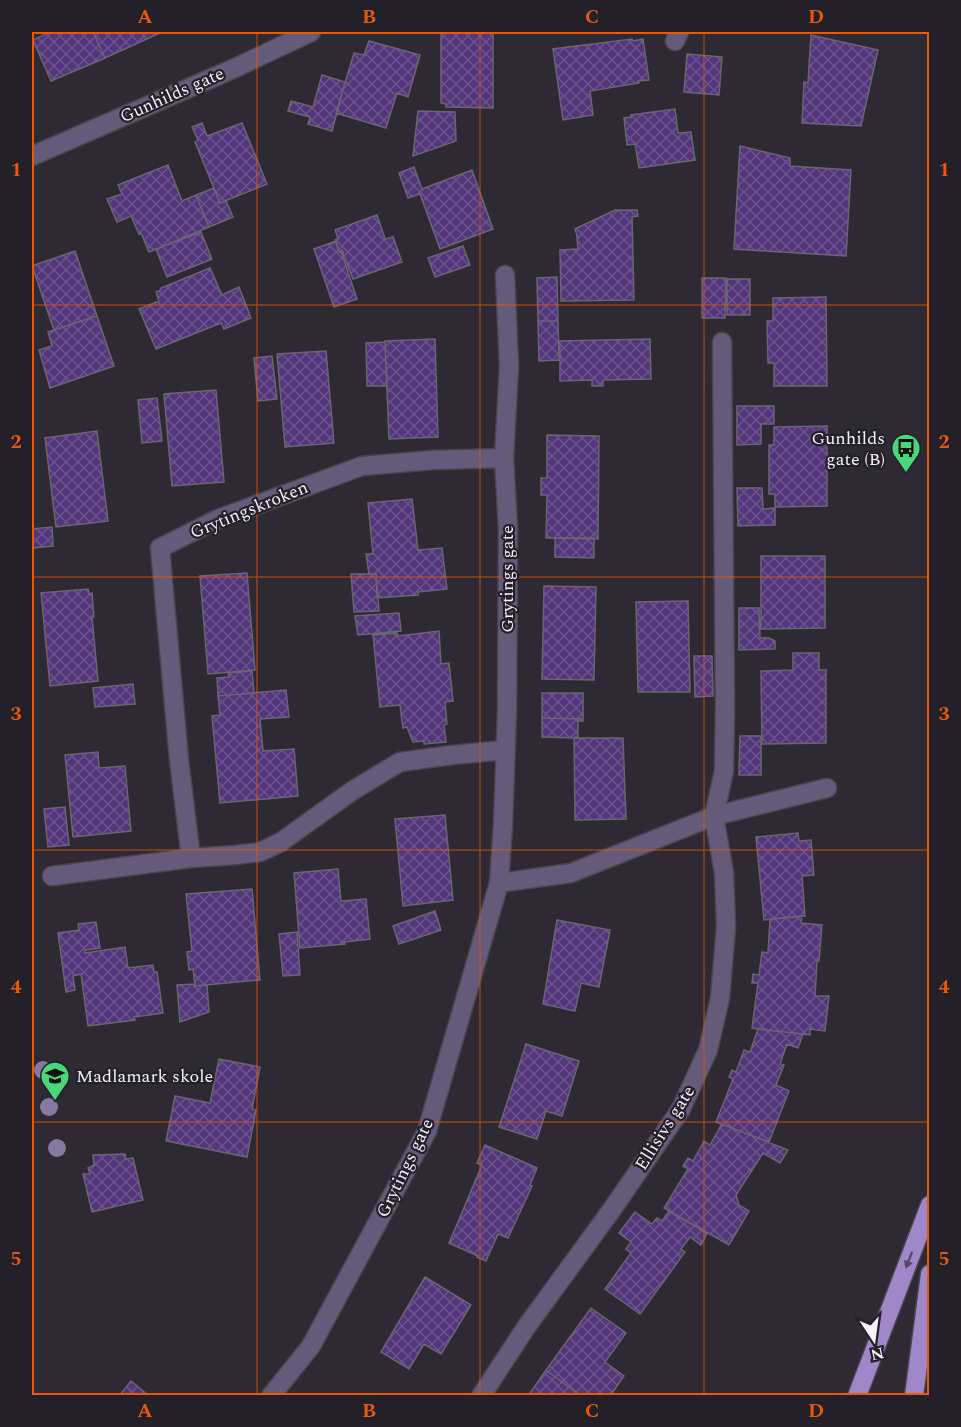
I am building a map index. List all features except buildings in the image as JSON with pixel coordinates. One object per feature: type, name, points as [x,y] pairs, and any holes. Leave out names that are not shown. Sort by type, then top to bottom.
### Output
[{"type":"main road","points":[[857,1395],[930,1205]]},
{"type":"main road","points":[[914,1395],[930,1274]]},
{"type":"street","name":"Gunhilds gate","points":[[32,156],[312,32]]},
{"type":"street","name":"Grytings gate","points":[[271,1395],[311,1346],[427,1131],[499,883],[507,711],[508,528],[504,458],[509,366],[505,275]]},
{"type":"street","points":[[714,816],[724,771],[726,707],[722,342]]},
{"type":"street","name":"Grytingskroken","points":[[191,858],[179,760],[160,548],[218,519],[362,466],[433,460],[504,458]]},
{"type":"street","points":[[52,876],[191,858],[260,852],[281,842],[352,791],[400,762],[505,750]]},
{"type":"street","points":[[499,883],[571,873],[714,816],[827,788]]},
{"type":"street","name":"Ellisivs gate","points":[[481,1395],[527,1326],[613,1208],[681,1109],[708,1050],[720,998],[726,927],[724,873],[714,816]]},
{"type":"place","name":"Gunhilds gate (B)","points":[[906,474]]},
{"type":"place","name":"Madlamark skole","points":[[55,1102]]}]
